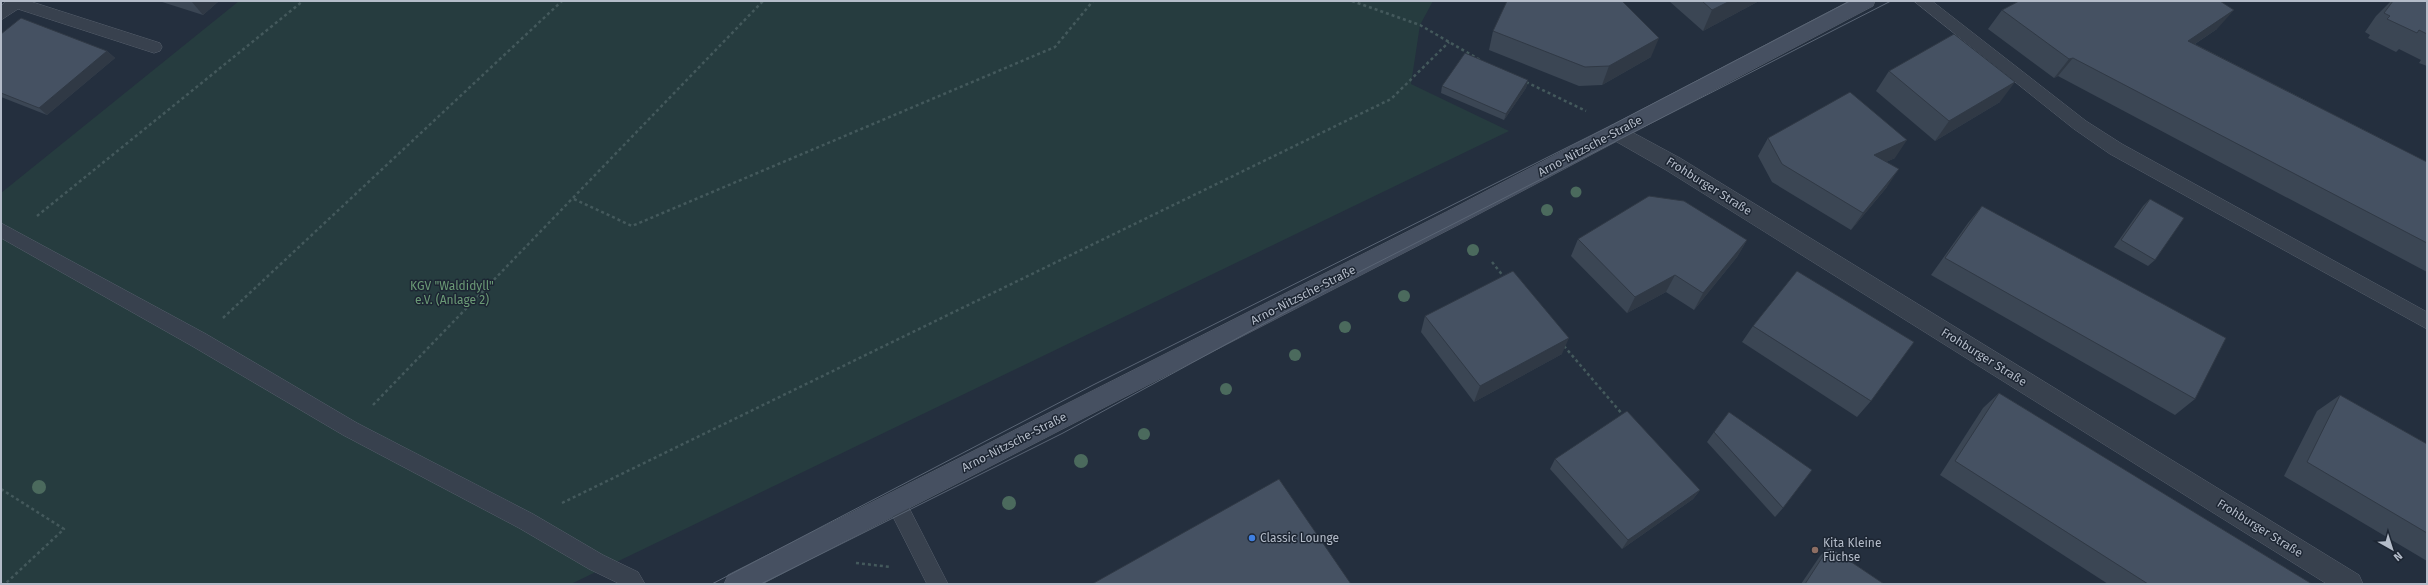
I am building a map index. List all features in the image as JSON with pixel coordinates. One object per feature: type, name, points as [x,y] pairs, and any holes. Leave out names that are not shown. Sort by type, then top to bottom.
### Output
[{"type":"main road","name":"Arno-Nitzsche-Straße","points":[[737,584],[1617,132],[1866,1]]},
{"type":"street","name":"Frohburger Straße","points":[[1617,132],[1673,164],[2350,584]]},
{"type":"lane","points":[[1922,1],[2074,120],[2116,149],[2427,321]]},
{"type":"lane","points":[[1,14],[16,2],[154,47]]},
{"type":"lane","points":[[7,233],[199,340],[350,429],[526,521],[596,562],[631,579],[635,584]]},
{"type":"lane","points":[[896,503],[935,578]]},
{"type":"path","points":[[7,233],[303,1]]},
{"type":"path","points":[[199,340],[562,1]]},
{"type":"path","points":[[350,429],[764,1]]},
{"type":"path","points":[[574,199],[632,226],[1055,48],[1093,1]]},
{"type":"path","points":[[1352,1],[1420,25],[1484,62]]},
{"type":"path","points":[[526,521],[1391,99],[1449,42]]},
{"type":"path","points":[[1519,78],[1583,109],[1617,132]]},
{"type":"path","points":[[1492,262],[1507,280]]},
{"type":"path","points":[[1558,340],[1624,417]]},
{"type":"path","points":[[1,489],[64,528],[5,584]]},
{"type":"path","points":[[853,562],[935,578]]},
{"type":"green space","name":"KGV \"Waldidyll\" e.V. (Anlage 2)","points":[[239,1],[1433,1],[1420,25],[1411,84],[1509,131],[571,584],[1,584],[1,193]]},
{"type":"building","points":[[1507,1],[1622,1],[1659,38],[1609,66],[1585,67],[1493,31]]},
{"type":"building","points":[[1702,1],[1730,1],[1712,10]]},
{"type":"building","points":[[2019,1],[2220,1],[2234,10],[2188,41],[2427,162],[2427,243],[2073,58],[2069,59],[2002,10]]},
{"type":"building","points":[[2393,1],[2427,1],[2427,34],[2419,30],[2417,33],[2387,19],[2390,16],[2384,13]]},
{"type":"building","points":[[21,18],[107,51],[39,108],[1,93],[1,34]]},
{"type":"building","points":[[1954,34],[2015,82],[1949,121],[1889,71]]},
{"type":"building","points":[[1465,53],[1528,80],[1506,114],[1442,86]]},
{"type":"building","points":[[1850,92],[1907,140],[1874,155],[1899,169],[1863,213],[1782,164],[1768,138]]},
{"type":"building","points":[[1649,196],[1684,201],[1747,240],[1703,293],[1675,275],[1635,297],[1578,239]]},
{"type":"building","points":[[2150,199],[2184,218],[2155,260],[2121,240]]},
{"type":"building","points":[[1982,206],[2226,338],[2195,399],[1945,258]]},
{"type":"building","points":[[1513,271],[1569,338],[1480,386],[1425,316]]},
{"type":"building","points":[[1797,271],[1914,342],[1871,401],[1753,326]]},
{"type":"building","points":[[1999,393],[2312,584],[2148,584],[1955,461]]},
{"type":"building","points":[[2340,395],[2427,444],[2427,533],[2307,462]]},
{"type":"building","points":[[1627,411],[1700,490],[1628,540],[1555,459]]},
{"type":"building","points":[[1729,412],[1812,470],[1783,508],[1714,432]]},
{"type":"building","name":"Classic Lounge","points":[[1279,479],[1351,584],[1092,584]]},
{"type":"building","points":[[1829,547],[1884,584],[1805,584]]},
{"type":"tram line","points":[[712,584],[1093,385],[1610,126],[1850,1]]},
{"type":"tram line","points":[[761,584],[1063,433],[1359,272],[1891,1]]},
{"type":"place","name":"Classic Lounge","points":[[1252,538]]},
{"type":"place","name":"Kita Kleine Füchse","points":[[1815,550]]}]
